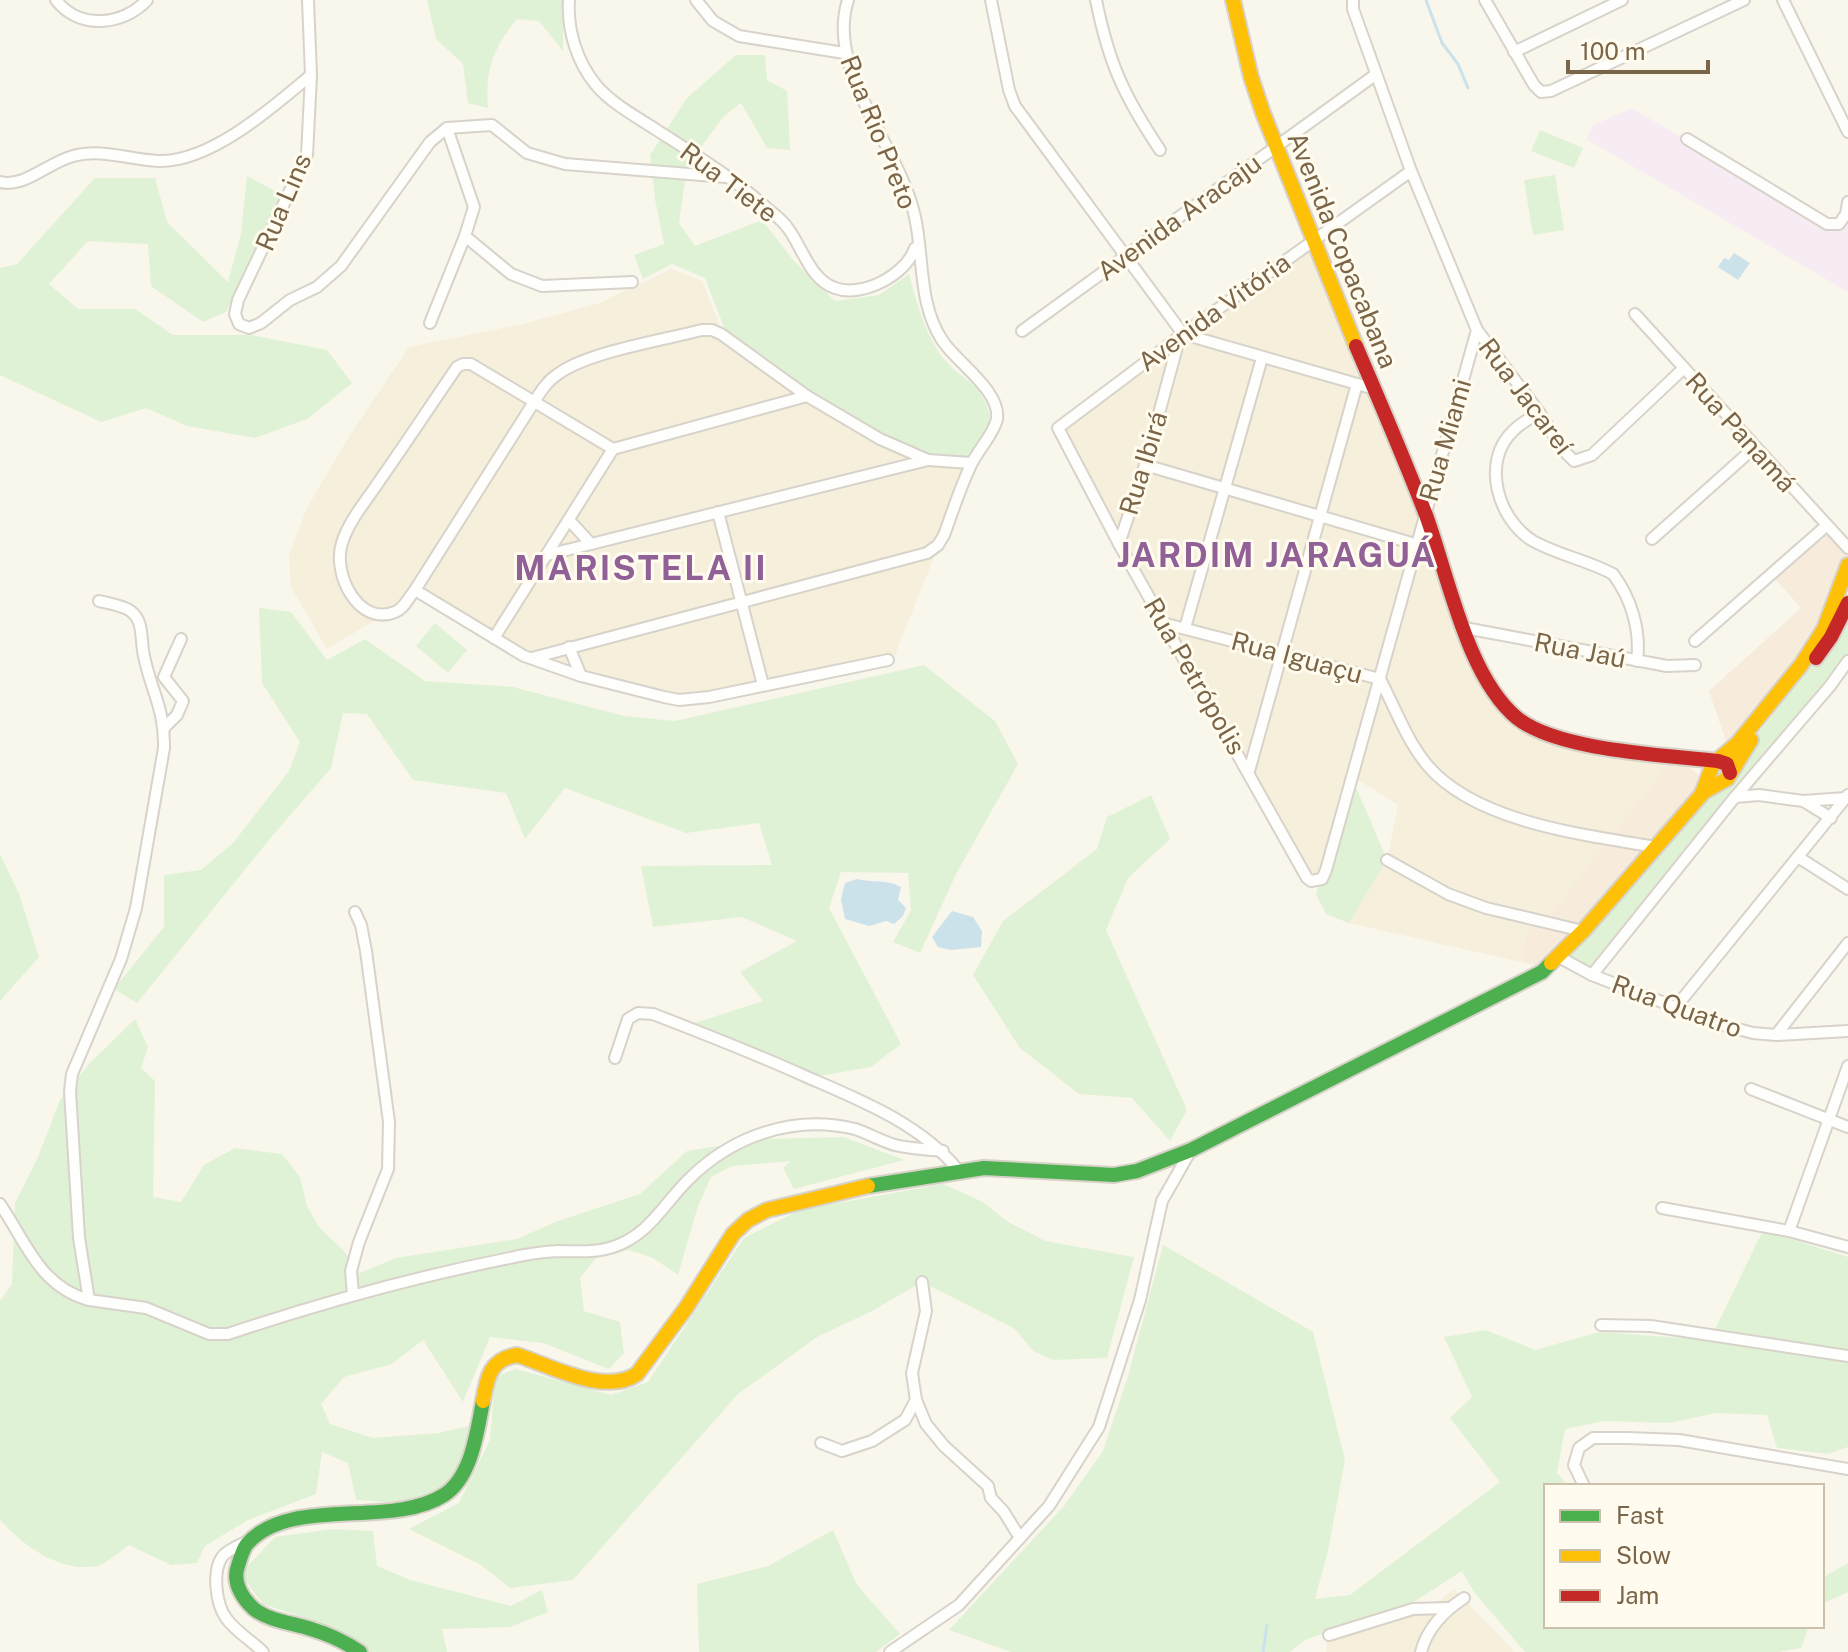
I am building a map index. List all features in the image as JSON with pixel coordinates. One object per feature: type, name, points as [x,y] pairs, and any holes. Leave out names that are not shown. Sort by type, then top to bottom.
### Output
[{"type":"main road","name":"Avenida Copacabana","points":[[1233,0],[1251,78],[1364,386],[1425,513],[1465,628],[1481,669],[1495,694],[1518,719],[1543,734],[1572,741],[1718,761]]},
{"type":"main road","points":[[1720,777],[1727,764],[1718,761],[1737,744],[1801,665],[1824,629],[1848,565]]},
{"type":"main road","points":[[360,1652],[326,1634],[259,1613],[243,1597],[235,1578],[238,1558],[248,1541],[264,1529],[330,1514],[430,1504],[445,1495],[458,1482],[468,1461],[488,1375],[493,1364],[504,1356],[517,1355],[601,1383],[613,1385],[627,1381],[645,1363],[686,1308],[733,1234],[748,1220],[767,1210],[850,1189],[958,1170],[984,1168],[1114,1175],[1137,1171],[1191,1150],[1542,972],[1583,931],[1720,777],[1831,637],[1848,603]]},
{"type":"main road","points":[[1693,757],[1720,777]]},
{"type":"street","points":[[56,0],[60,6],[82,19],[106,22],[128,16],[147,0]]},
{"type":"street","name":"Rua Lins","points":[[308,0],[311,75],[307,155],[238,300],[235,314],[239,324],[249,328],[261,323],[290,300],[317,287],[341,266],[430,142],[447,128]]},
{"type":"street","name":"Rua Tiete","points":[[569,0],[578,58],[598,87],[630,113],[754,197],[786,225],[815,272],[832,288],[847,291],[867,288],[900,270],[912,258],[917,243]]},
{"type":"street","points":[[696,0],[713,21],[739,36],[844,53]]},
{"type":"street","name":"Rua Rio Preto","points":[[848,0],[843,26],[844,53],[915,217],[920,274],[932,321],[954,355],[984,385],[993,399],[997,419],[971,463]]},
{"type":"street","points":[[991,0],[1015,106],[1181,335],[1364,386],[1320,515],[1249,771]]},
{"type":"street","points":[[1096,0],[1110,62],[1125,94],[1160,150]]},
{"type":"street","points":[[1353,0],[1353,9],[1375,75],[1411,171],[1477,330]]},
{"type":"street","points":[[1485,0],[1541,92],[1551,91],[1744,0]]},
{"type":"street","points":[[1514,52],[1622,0]]},
{"type":"street","points":[[1783,0],[1848,132]]},
{"type":"street","points":[[0,182],[22,182],[50,164],[76,155],[120,154],[158,161],[192,157],[223,141],[311,75]]},
{"type":"street","name":"Avenida Aracaju","points":[[1022,331],[1375,75]]},
{"type":"street","points":[[430,323],[474,207],[447,128],[492,125],[527,153],[565,164],[726,177]]},
{"type":"street","points":[[1687,139],[1827,224],[1839,224],[1846,214],[1848,202]]},
{"type":"street","name":"Avenida Vitória","points":[[1058,428],[1181,335],[1411,171]]},
{"type":"street","points":[[465,236],[511,274],[542,286],[632,282]]},
{"type":"street","name":"Rua Panamá","points":[[1635,314],[1848,548]]},
{"type":"street","points":[[613,449],[534,402],[471,364],[457,367],[349,527],[338,559],[347,590],[357,603],[371,611],[384,615],[401,608],[415,590],[534,402],[544,386],[571,365],[702,330],[721,334],[807,396],[880,439],[928,460]]},
{"type":"street","name":"Rua Jacareí","points":[[1477,330],[1539,412],[1567,456],[1574,461],[1592,455],[1684,368]]},
{"type":"street","name":"Rua Miami","points":[[1311,881],[1322,879],[1326,870],[1477,330]]},
{"type":"street","name":"Rua Ibirá","points":[[1119,544],[1145,465],[1181,335]]},
{"type":"street","points":[[1185,628],[1262,358]]},
{"type":"street","points":[[494,638],[613,449],[807,396]]},
{"type":"street","points":[[1539,412],[1512,431],[1500,451],[1495,476],[1505,514],[1531,540],[1613,574],[1621,585],[1637,627],[1640,643],[1637,661]]},
{"type":"street","name":"Rua Petrópolis","points":[[1058,428],[1119,544],[1311,881]]},
{"type":"street","points":[[1652,539],[1755,447]]},
{"type":"street","points":[[532,658],[927,553],[938,545],[944,535],[971,463],[928,460],[547,555]]},
{"type":"street","points":[[1145,465],[1415,544]]},
{"type":"street","points":[[718,512],[763,685]]},
{"type":"street","points":[[569,520],[591,544]]},
{"type":"street","points":[[1695,641],[1826,526]]},
{"type":"street","points":[[415,590],[517,653],[581,676],[679,700],[709,697],[888,660]]},
{"type":"street","points":[[89,1300],[77,1211],[70,1091],[72,1074],[121,959],[136,908],[165,727],[144,657],[140,622],[130,610],[99,601]]},
{"type":"street","name":"Rua Iguaçu","points":[[1166,624],[1380,679]]},
{"type":"street","name":"Rua Jaú","points":[[1465,628],[1667,666],[1695,665]]},
{"type":"street","points":[[165,727],[177,715],[183,701],[164,677],[181,639]]},
{"type":"street","points":[[569,647],[581,676]]},
{"type":"street","points":[[1592,975],[1848,661]]},
{"type":"street","points":[[1380,679],[1409,737],[1428,766],[1451,787],[1519,819],[1656,847]]},
{"type":"street","points":[[1751,778],[1752,787],[1759,795]]},
{"type":"street","points":[[1735,797],[1759,795],[1803,801],[1847,796]]},
{"type":"street","points":[[1675,1008],[1847,796]]},
{"type":"street","points":[[1803,801],[1831,818]]},
{"type":"street","points":[[1798,857],[1848,889]]},
{"type":"street","points":[[1387,860],[1448,894],[1583,931]]},
{"type":"street","points":[[353,1294],[351,1271],[359,1242],[388,1169],[389,1122],[366,951],[355,912]]},
{"type":"street","points":[[1776,1035],[1848,943]]},
{"type":"street","name":"Rua Quatro","points":[[1559,957],[1592,975],[1675,1008],[1753,1033],[1776,1035],[1848,1031]]},
{"type":"street","points":[[615,1058],[628,1019],[638,1013],[653,1014],[856,1098],[943,1151],[958,1170]]},
{"type":"street","points":[[1789,1231],[1848,1066]]},
{"type":"street","points":[[1751,1089],[1848,1127]]},
{"type":"street","points":[[0,1204],[54,1284],[74,1296],[146,1308],[209,1334],[228,1334],[353,1294],[522,1255],[611,1248],[636,1237],[655,1220],[674,1194],[719,1152],[745,1139],[780,1128],[818,1124],[855,1129],[897,1146],[943,1151]]},
{"type":"street","points":[[890,1652],[959,1605],[1049,1506],[1099,1427],[1140,1300],[1162,1201],[1191,1150]]},
{"type":"street","points":[[1662,1208],[1789,1231],[1848,1247]]},
{"type":"street","points":[[922,1282],[926,1311],[912,1373],[916,1400],[926,1424],[944,1446],[988,1486],[991,1498],[1020,1538]]},
{"type":"street","points":[[1601,1325],[1651,1326],[1848,1356]]},
{"type":"street","points":[[821,1443],[842,1451],[872,1441],[905,1420],[916,1400]]},
{"type":"street","points":[[1583,1484],[1574,1465],[1579,1448],[1593,1438],[1679,1440],[1848,1469]]},
{"type":"street","points":[[248,1541],[223,1555],[218,1564],[217,1582],[221,1608],[227,1619],[263,1652]]},
{"type":"street","points":[[1421,1652],[1431,1629],[1448,1608],[1464,1598]]},
{"type":"street","points":[[1329,1635],[1413,1609],[1448,1608]]},
{"type":"shaded area","points":[[1632,108],[1827,224],[1839,224],[1848,202],[1848,292],[1586,139],[1593,125]]},
{"type":"shaded area","points":[[1313,243],[1495,694],[1543,734],[1675,755],[1545,923],[1529,919],[1521,962],[1349,923],[1387,860],[1398,805],[1352,776],[1321,876],[1312,880],[1120,542],[1062,424]]},
{"type":"shaded area","points":[[671,269],[702,281],[723,333],[840,416],[930,459],[972,462],[895,655],[709,697],[679,700],[532,657],[417,588],[402,609],[384,615],[327,649],[291,587],[289,555],[307,508],[348,438],[409,347],[523,324],[600,303]]},
{"type":"shaded area","points":[[1826,526],[1848,551],[1846,600],[1831,635],[1807,670],[1771,718],[1731,756],[1709,691],[1801,608],[1771,574]]},
{"type":"shaded area","points":[[1675,755],[1708,783],[1547,968],[1521,962],[1529,919],[1545,922]]},
{"type":"shaded area","points":[[1454,1589],[1515,1652],[1326,1652],[1327,1642],[1417,1612]]},
{"type":"green space","points":[[427,0],[565,0],[563,51],[539,21],[517,19],[492,60],[488,108],[468,103],[463,64],[436,39]]},
{"type":"green space","points":[[736,55],[765,55],[767,80],[787,91],[790,150],[767,148],[741,103],[724,116],[687,166],[679,223],[695,246],[762,220],[794,261],[835,301],[879,295],[909,274],[924,323],[938,351],[953,369],[975,387],[987,405],[991,419],[969,458],[931,455],[883,434],[812,392],[725,330],[705,278],[672,264],[643,279],[634,255],[664,244],[650,155],[687,98]]},
{"type":"green space","points":[[1540,130],[1583,148],[1574,168],[1531,151]]},
{"type":"green space","points":[[1555,175],[1564,230],[1533,235],[1524,180]]},
{"type":"green space","points":[[247,176],[284,196],[226,312],[203,322],[151,286],[148,244],[88,241],[49,284],[78,309],[135,309],[173,335],[252,335],[327,350],[352,383],[307,419],[255,438],[187,426],[146,408],[101,422],[0,375],[0,268],[17,264],[95,178],[155,178],[167,222],[228,282],[241,234]]},
{"type":"green space","points":[[1848,594],[1848,659],[1590,972],[1562,957],[1771,718],[1831,635]]},
{"type":"green space","points":[[259,608],[291,612],[327,660],[365,639],[425,681],[513,687],[624,716],[675,721],[924,665],[995,721],[1018,764],[956,874],[920,953],[893,942],[911,910],[908,873],[841,872],[829,908],[901,1044],[871,1067],[819,1076],[692,1024],[763,1001],[740,972],[797,941],[742,917],[653,927],[641,866],[772,865],[759,823],[686,833],[565,788],[525,839],[506,793],[413,780],[367,714],[343,713],[331,768],[137,1003],[114,989],[164,927],[164,875],[201,870],[233,843],[289,771],[300,742],[262,683]]},
{"type":"green space","points":[[435,623],[467,650],[448,673],[416,646]]},
{"type":"green space","points":[[1351,775],[1387,860],[1349,923],[1326,914],[1316,894]]},
{"type":"green space","points":[[1151,795],[1170,839],[1128,878],[1106,930],[1187,1110],[1170,1141],[1132,1098],[1079,1094],[1020,1048],[973,975],[1003,921],[1097,849],[1107,817]]},
{"type":"green space","points":[[0,854],[19,894],[39,957],[0,1001]]},
{"type":"green space","points":[[135,1019],[148,1047],[141,1068],[155,1081],[153,1197],[181,1202],[204,1165],[235,1148],[282,1154],[300,1177],[307,1206],[319,1227],[344,1251],[360,1273],[396,1258],[517,1239],[558,1221],[640,1194],[687,1151],[764,1139],[844,1137],[904,1160],[794,1189],[783,1168],[790,1161],[732,1166],[711,1177],[698,1206],[678,1275],[653,1258],[629,1250],[596,1258],[580,1278],[584,1311],[620,1322],[624,1353],[609,1369],[543,1343],[490,1337],[463,1402],[423,1340],[392,1364],[344,1377],[321,1404],[330,1424],[373,1438],[438,1433],[469,1426],[459,1469],[440,1498],[385,1502],[356,1500],[348,1463],[322,1452],[316,1494],[248,1520],[205,1546],[197,1563],[171,1565],[129,1545],[97,1566],[70,1565],[31,1548],[0,1520],[0,1301],[12,1284],[15,1203],[38,1157],[60,1100],[89,1064]]},
{"type":"green space","points":[[943,1184],[983,1202],[1008,1222],[1045,1241],[1134,1257],[1107,1358],[1053,1360],[1033,1351],[1015,1329],[922,1282],[872,1311],[817,1337],[738,1394],[573,1580],[510,1588],[481,1565],[409,1529],[459,1503],[490,1440],[495,1377],[516,1369],[611,1395],[648,1382],[744,1238],[800,1210]]},
{"type":"green space","points":[[1763,1230],[1848,1257],[1848,1447],[1828,1454],[1777,1448],[1767,1415],[1716,1413],[1669,1423],[1604,1421],[1565,1429],[1557,1473],[1566,1484],[1544,1484],[1544,1628],[1808,1628],[1801,1648],[1779,1652],[1525,1652],[1474,1592],[1462,1571],[1415,1601],[1305,1640],[1290,1652],[1011,1652],[949,1630],[1064,1506],[1103,1451],[1128,1376],[1163,1245],[1313,1332],[1345,1460],[1328,1551],[1315,1599],[1350,1595],[1500,1482],[1450,1418],[1472,1397],[1444,1337],[1486,1330],[1535,1350],[1599,1332],[1710,1340]]},
{"type":"green space","points":[[333,1529],[373,1531],[377,1566],[410,1580],[511,1606],[542,1590],[548,1612],[510,1627],[442,1629],[447,1652],[367,1652],[335,1628],[263,1604],[240,1574],[275,1537]]},
{"type":"green space","points":[[833,1530],[857,1585],[900,1634],[876,1652],[699,1652],[697,1584],[768,1566]]},
{"type":"green space","points":[[1848,1563],[1848,1592],[1824,1603],[1824,1577]]},
{"type":"water","points":[[1734,253],[1750,263],[1738,280],[1718,267],[1724,258],[1729,260]]},
{"type":"water","points":[[857,879],[901,887],[898,900],[906,908],[903,916],[894,924],[886,921],[869,926],[845,919],[841,899],[845,883]]},
{"type":"water","points":[[952,911],[973,917],[982,931],[981,947],[951,950],[938,947],[932,937]]},
{"type":"waterway","points":[[1426,0],[1442,43],[1458,64],[1468,88]]},
{"type":"waterway","points":[[1263,1652],[1267,1625]]},
{"type":"traffic: fast","points":[[868,1186],[984,1168],[1114,1175],[1137,1171],[1191,1150],[1542,972],[1551,963]]},
{"type":"traffic: fast","points":[[360,1652],[330,1636],[274,1619],[254,1609],[237,1584],[236,1572],[244,1549],[266,1529],[288,1520],[397,1510],[422,1505],[444,1495],[461,1477],[467,1465],[483,1401]]},
{"type":"traffic: slow","points":[[1233,0],[1263,113],[1356,346]]},
{"type":"traffic: slow","points":[[1551,963],[1584,930],[1702,794],[1713,764],[1737,744],[1801,665],[1824,629],[1848,565]]},
{"type":"traffic: slow","points":[[1702,793],[1727,779],[1751,740]]},
{"type":"traffic: slow","points":[[483,1401],[488,1377],[495,1365],[517,1355],[594,1381],[624,1380],[637,1374],[686,1308],[733,1234],[748,1220],[767,1210],[868,1186]]},
{"type":"traffic: jam","points":[[1356,346],[1426,515],[1472,652],[1500,700],[1517,718],[1558,738],[1613,750],[1718,761],[1727,764],[1730,773]]},
{"type":"traffic: jam","points":[[1816,658],[1831,637],[1848,603]]},
{"type":"district","name":"JARDIM JARAGUÁ","points":[[1277,555]]},
{"type":"district","name":"MARISTELA II","points":[[641,568]]}]
